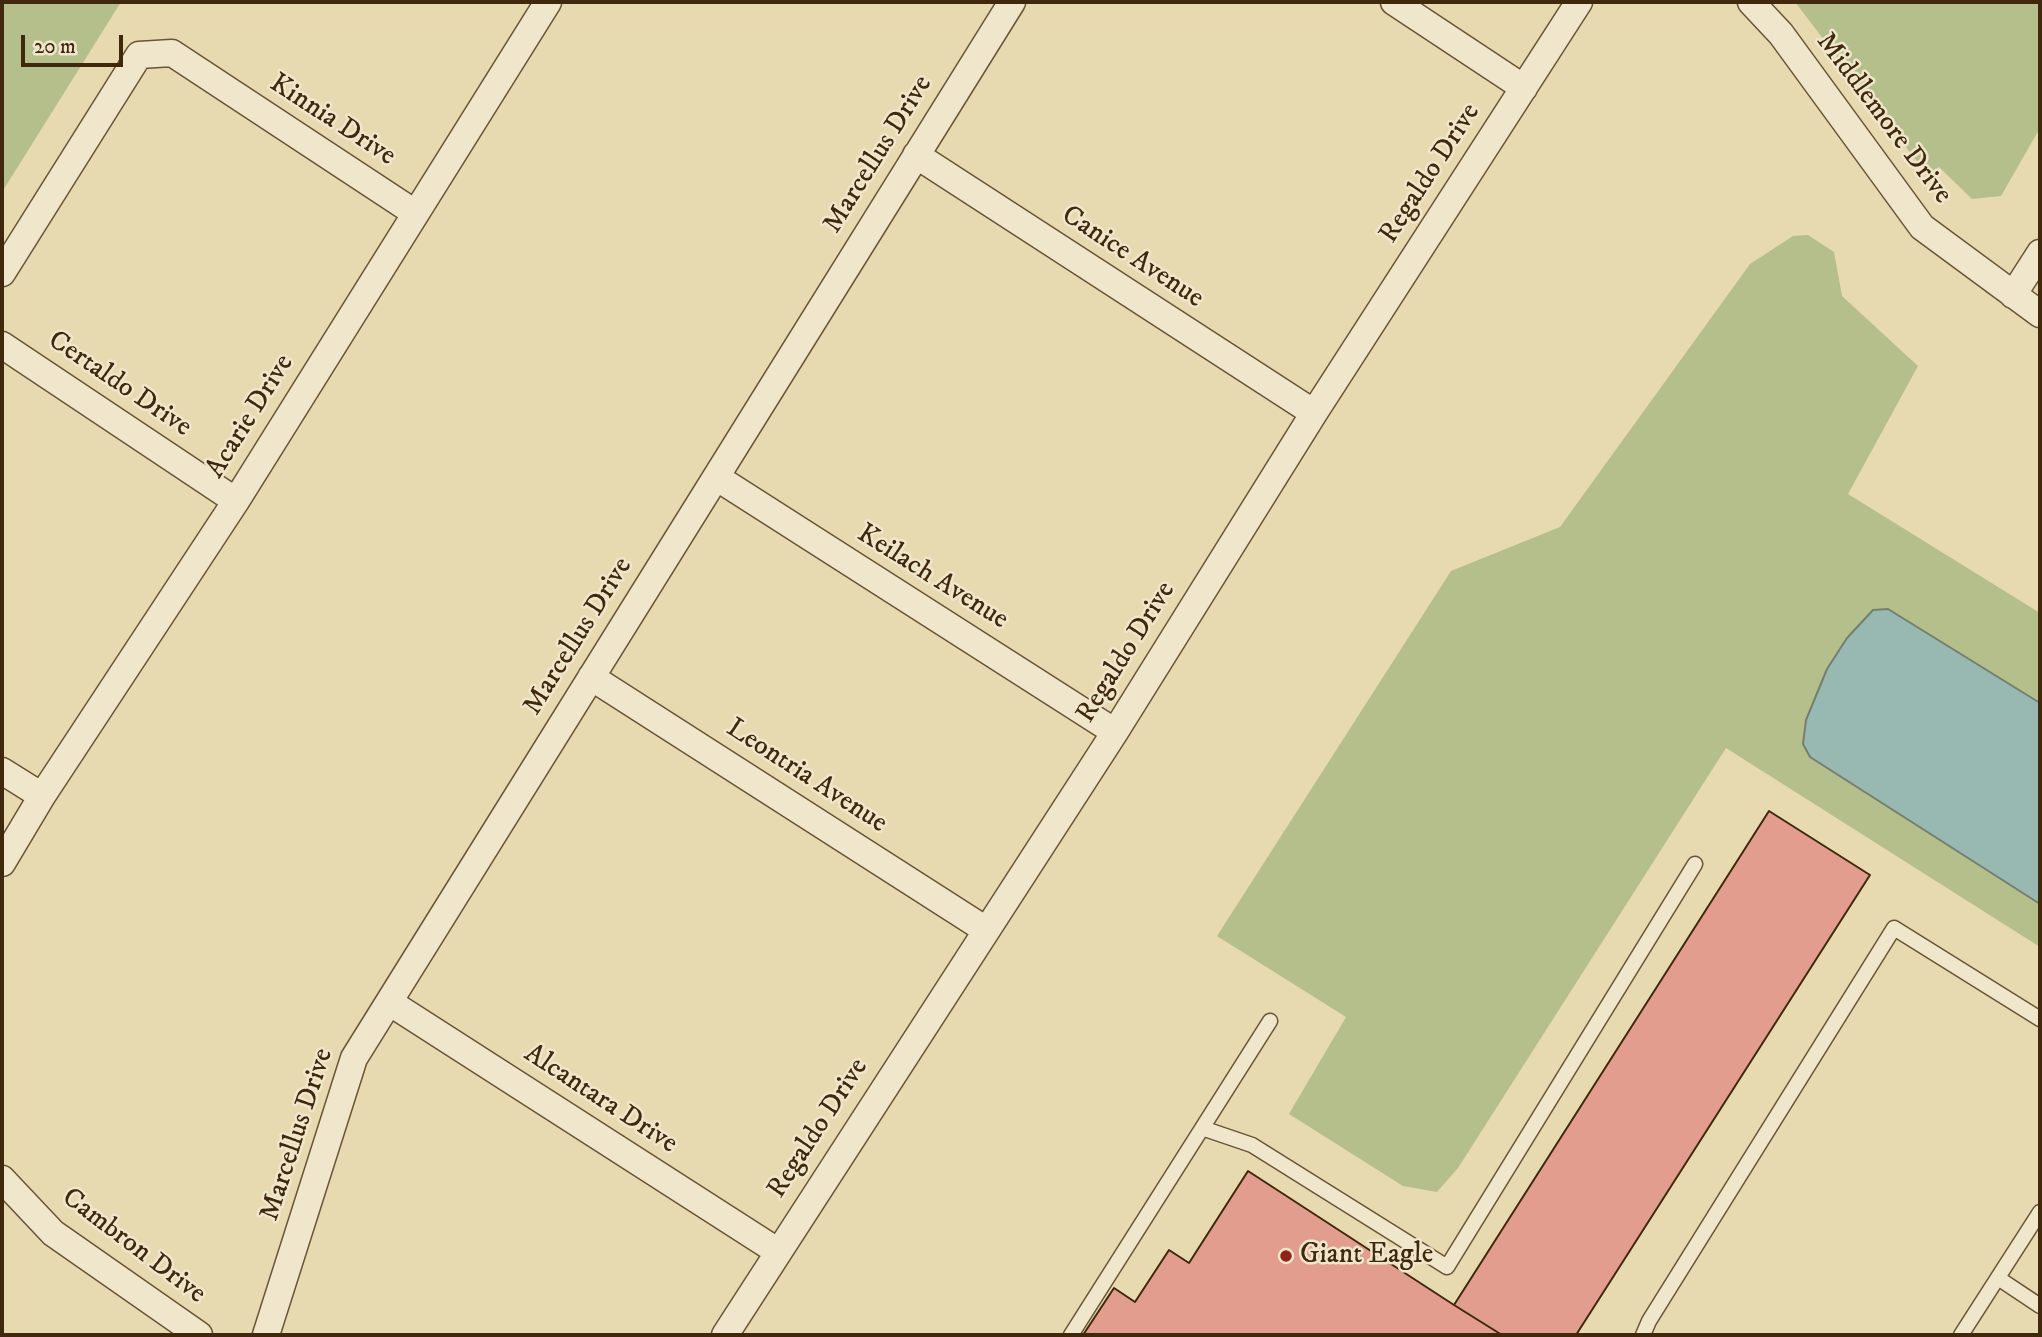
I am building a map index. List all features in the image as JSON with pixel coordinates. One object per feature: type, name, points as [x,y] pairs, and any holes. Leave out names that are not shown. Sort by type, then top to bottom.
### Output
[{"type":"street","name":"Acarie Drive","points":[[2,863],[42,796],[236,501],[548,2]]},
{"type":"street","name":"Marcellus Drive","points":[[267,1335],[354,1058],[1012,2]]},
{"type":"street","points":[[1394,2],[1524,88]]},
{"type":"street","name":"Regaldo Drive","points":[[724,1335],[1115,732],[1314,413],[1579,2]]},
{"type":"street","name":"Middlemore Drive","points":[[1751,2],[1781,34],[1922,227],[2040,314]]},
{"type":"street","name":"Kinnia Drive","points":[[2,273],[139,55],[172,54],[415,213]]},
{"type":"street","name":"Canice Avenue","points":[[916,155],[1314,413]]},
{"type":"street","points":[[2013,295],[2040,253]]},
{"type":"street","name":"Certaldo Drive","points":[[2,345],[236,501]]},
{"type":"street","name":"Keilach Avenue","points":[[716,477],[1115,732]]},
{"type":"street","name":"Leontria Avenue","points":[[591,677],[986,930]]},
{"type":"street","points":[[2,771],[42,796]]},
{"type":"street","name":"Alcantara Drive","points":[[389,1002],[777,1251]]},
{"type":"street","name":"Cambron Drive","points":[[2,1179],[53,1233],[199,1335]]},
{"type":"lane","points":[[1202,1128],[1252,1145],[1447,1267],[1695,864]]},
{"type":"lane","points":[[1643,1335],[1649,1321],[1894,928],[2040,1019]]},
{"type":"lane","points":[[1072,1335],[1270,1021]]},
{"type":"lane","points":[[1961,1335],[2040,1212]]},
{"type":"lane","points":[[1998,1278],[2040,1306]]},
{"type":"green space","points":[[2,2],[121,2],[2,192]]},
{"type":"green space","points":[[1795,2],[2040,2],[2040,128],[2001,196],[1972,199],[1939,167],[1928,176]]},
{"type":"green space","points":[[1808,235],[1834,252],[1842,296],[1918,366],[1848,494],[2040,613],[2040,703],[1888,609],[1873,610],[1803,744],[1810,757],[2040,904],[2040,947],[1726,748],[1458,1168],[1437,1192],[1403,1186],[1289,1114],[1346,1017],[1217,936],[1451,571],[1560,527],[1750,264],[1793,236]]},
{"type":"water","points":[[1888,609],[2040,703],[2040,904],[1810,757],[1803,744],[1806,720],[1827,669],[1847,638],[1873,610]]},
{"type":"building","points":[[1769,811],[1870,875],[1576,1335],[1502,1335],[1454,1305]]},
{"type":"building","name":"Giant Eagle","points":[[1248,1171],[1502,1335],[1083,1335],[1114,1288],[1135,1302],[1169,1250],[1189,1263]]},
{"type":"place","name":"Giant Eagle","points":[[1286,1256]]}]
